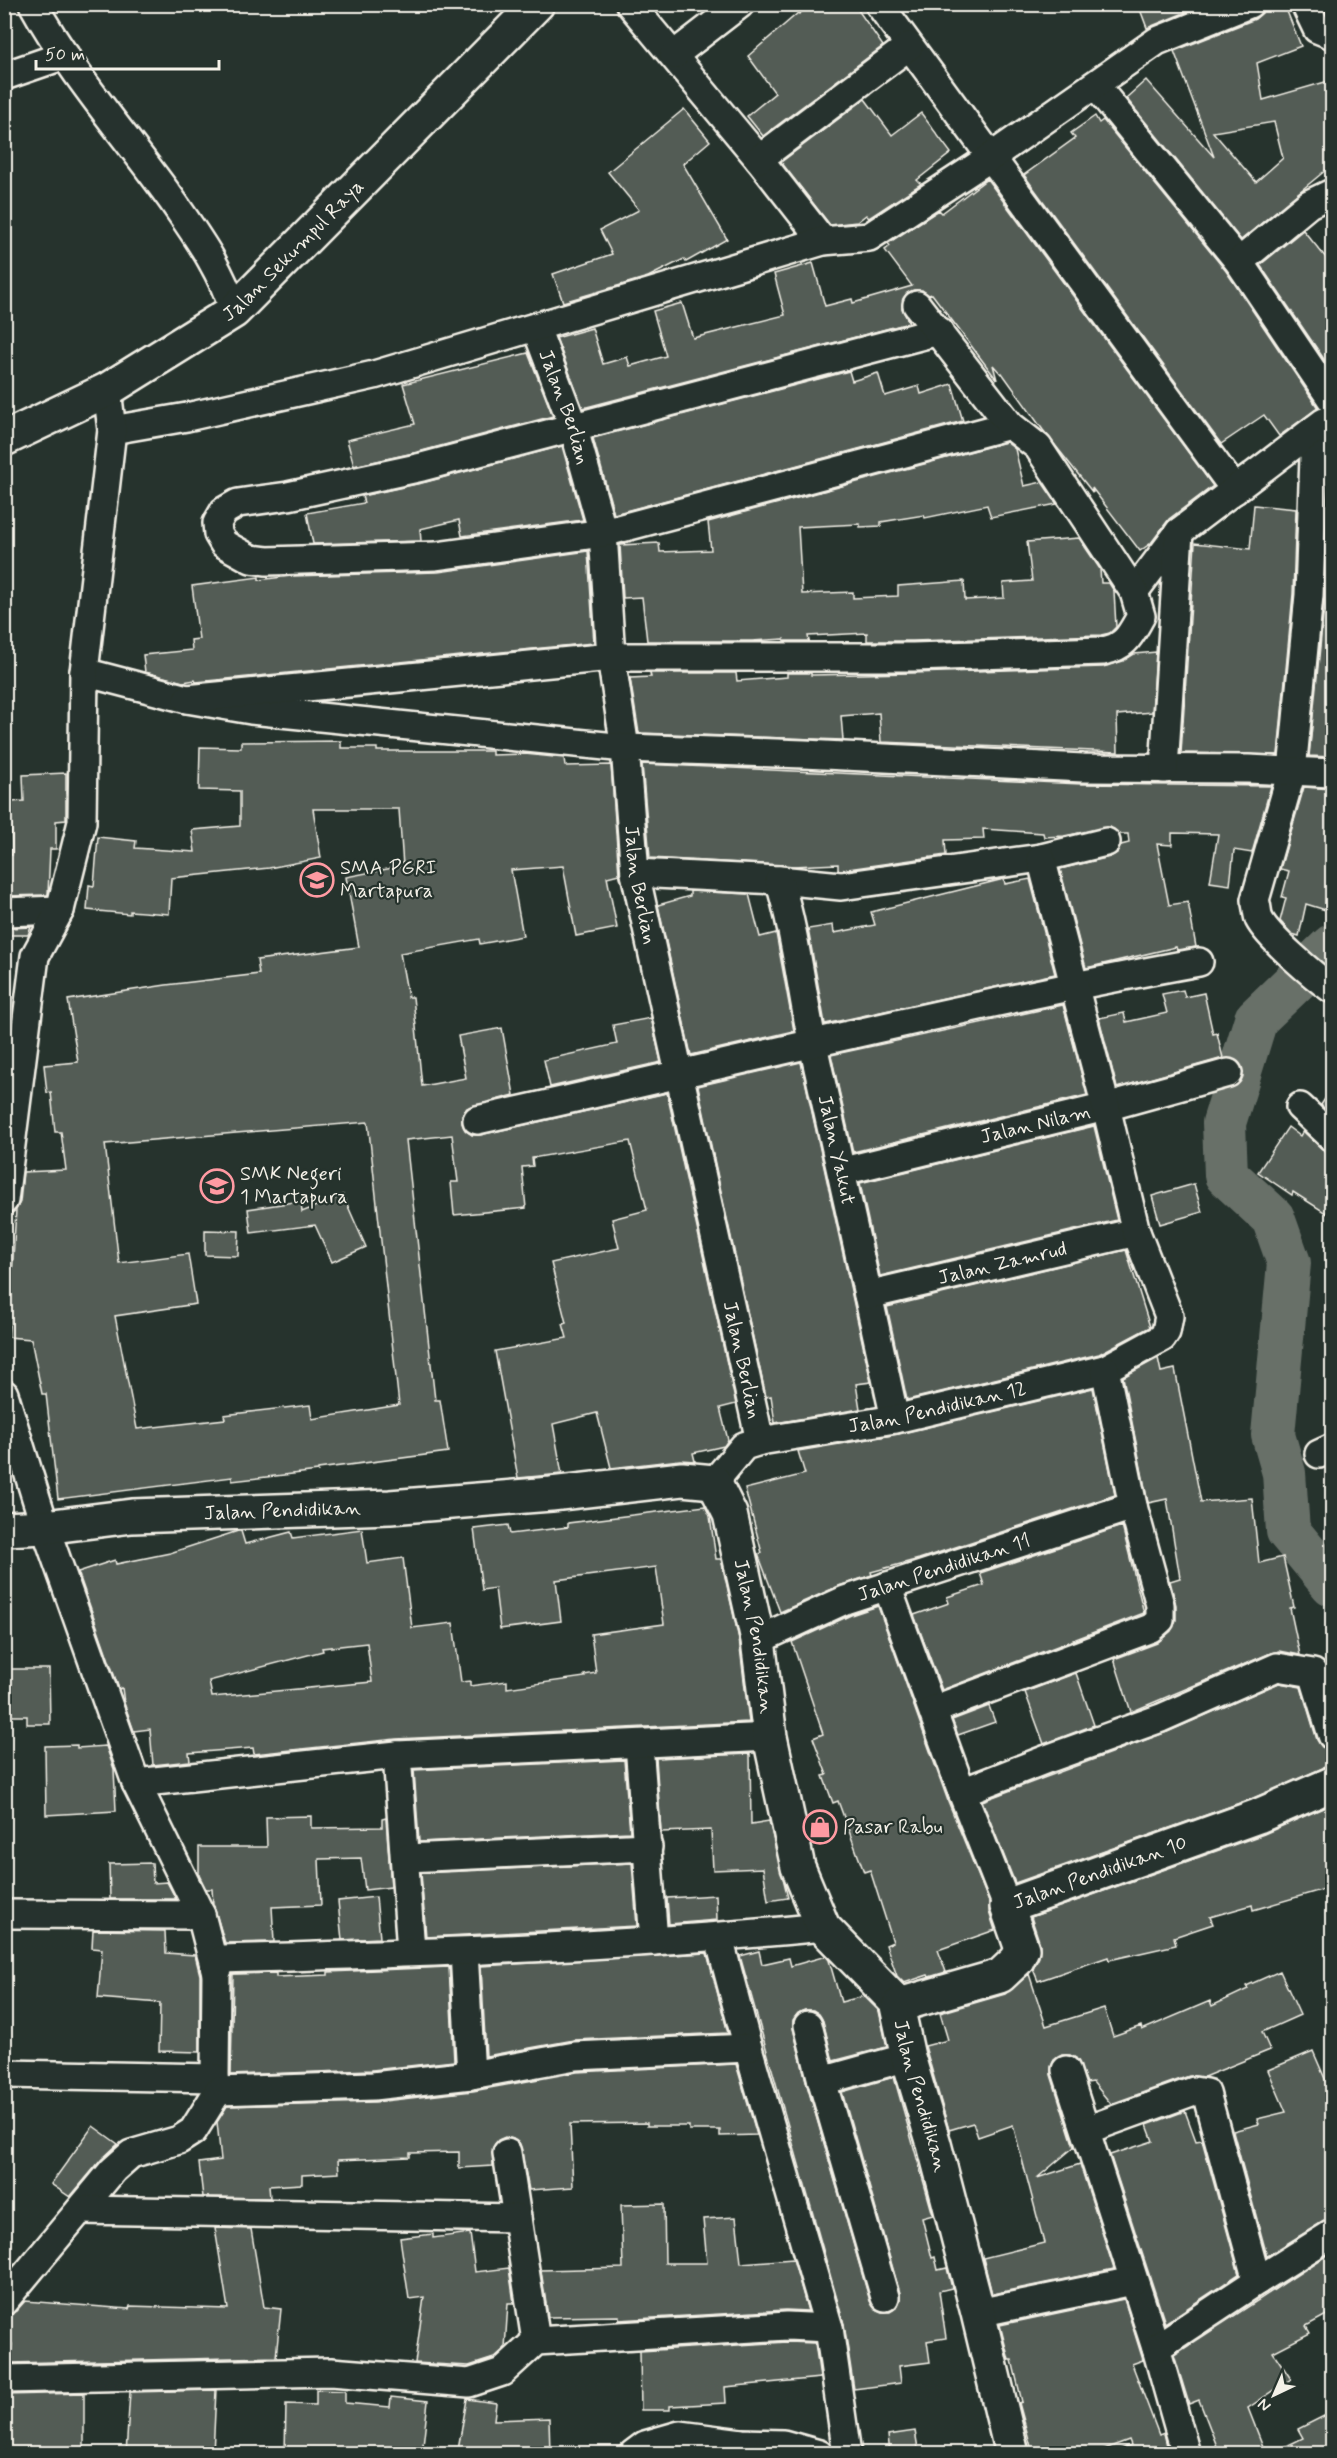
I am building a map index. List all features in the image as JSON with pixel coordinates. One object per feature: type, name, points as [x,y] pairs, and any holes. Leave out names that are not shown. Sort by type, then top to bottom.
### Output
[{"type":"street","name":"Jalan Sekumpul Raya","points":[[4,440],[108,390],[234,310],[537,4]]},
{"type":"street","points":[[630,4],[759,159],[823,241]]},
{"type":"street","points":[[674,55],[740,4]]},
{"type":"street","points":[[879,4],[1235,490]]},
{"type":"street","points":[[112,430],[187,417],[374,375],[823,241],[869,237],[991,157],[1157,41],[1249,4]]},
{"type":"street","points":[[1305,4],[1317,29],[1332,34]]},
{"type":"street","points":[[38,7],[65,55],[159,182],[210,256],[225,283],[234,310]]},
{"type":"street","points":[[759,159],[909,46]]},
{"type":"street","points":[[4,76],[65,55]]},
{"type":"street","points":[[1095,85],[1239,262],[1332,400]]},
{"type":"street","points":[[1239,262],[1309,204],[1332,193]]},
{"type":"street","points":[[188,699],[612,657],[913,657],[1117,649],[1128,639],[1141,616],[1134,592],[1038,447],[1010,425],[917,305]]},
{"type":"street","name":"Jalan Berlian","points":[[536,328],[573,426],[603,533],[612,657],[625,748],[635,873],[760,1441]]},
{"type":"street","points":[[939,331],[422,467],[288,496],[238,503],[224,512],[217,523],[218,534],[224,544],[237,552],[251,559],[267,561],[436,556],[603,533],[1010,425]]},
{"type":"street","points":[[4,1200],[11,1080],[35,956],[60,910],[82,822],[84,672],[112,430],[108,390]]},
{"type":"street","points":[[1134,592],[1179,532],[1324,422]]},
{"type":"street","points":[[1324,422],[1292,771],[1256,900],[1260,919],[1280,943],[1324,983]]},
{"type":"street","points":[[1164,769],[1179,532]]},
{"type":"street","points":[[84,672],[188,699],[251,710],[625,748],[804,754],[1083,768],[1332,773]]},
{"type":"street","points":[[635,873],[779,880],[841,886],[1041,858],[1106,842]]},
{"type":"street","points":[[1041,858],[1107,1107],[1136,1232]]},
{"type":"street","name":"Jalan Yakut","points":[[779,880],[791,924],[813,1042],[895,1419]]},
{"type":"street","points":[[4,912],[60,910]]},
{"type":"street","points":[[477,1120],[680,1075],[813,1042],[1075,985],[1199,962]]},
{"type":"street","name":"Jalan Nilam","points":[[843,1172],[1107,1107],[1228,1073]]},
{"type":"street","points":[[1300,1107],[1332,1137]]},
{"type":"street","name":"Jalan Pendidikan 12","points":[[714,1482],[744,1446],[760,1441],[895,1419],[1104,1370],[1162,1338],[1166,1332],[1169,1317],[1136,1232]]},
{"type":"street","name":"Jalan Zamrud","points":[[868,1295],[1136,1232]]},
{"type":"street","points":[[933,1710],[1151,1628],[1160,1620],[1160,1605],[1133,1506],[1104,1370]]},
{"type":"street","points":[[4,1394],[45,1527],[135,1783],[201,1915],[216,1973],[216,2084],[193,2131],[179,2140],[131,2154],[113,2170],[4,2301]]},
{"type":"street","name":"Jalan Pendidikan","points":[[4,1529],[45,1527],[132,1516],[390,1507],[550,1494],[682,1479],[714,1482],[730,1514],[758,1640],[770,1737],[798,1867],[823,1928],[898,2005],[908,2057],[934,2144],[1012,2454]]},
{"type":"street","name":"Jalan Pendidikan 11","points":[[758,1640],[845,1600],[1133,1506]]},
{"type":"street","points":[[887,1586],[962,1792],[1007,1906]]},
{"type":"street","points":[[962,1792],[1161,1718],[1277,1667],[1313,1672],[1332,1735]]},
{"type":"street","points":[[135,1783],[397,1755],[770,1737]]},
{"type":"street","points":[[639,1743],[654,1941]]},
{"type":"street","points":[[397,1755],[411,1952]]},
{"type":"street","name":"Jalan Pendidikan 10","points":[[898,2005],[1000,1976],[1017,1960],[1022,1949],[1007,1906],[1258,1816],[1332,1784]]},
{"type":"street","points":[[406,1858],[648,1847]]},
{"type":"street","points":[[4,1914],[201,1915]]},
{"type":"street","points":[[216,1973],[223,1959],[464,1952],[719,1938],[823,1928]]},
{"type":"street","points":[[719,1938],[748,2048],[829,2328],[848,2454]]},
{"type":"street","points":[[464,1952],[471,2075]]},
{"type":"street","points":[[808,2025],[885,2297]]},
{"type":"street","points":[[4,2074],[216,2084],[373,2086],[471,2075],[575,2056],[748,2048]]},
{"type":"street","points":[[822,2081],[908,2057]]},
{"type":"street","points":[[1066,2070],[1156,2348],[1186,2454]]},
{"type":"street","points":[[1086,2130],[1194,2091],[1206,2093],[1257,2281]]},
{"type":"street","points":[[507,2153],[536,2341]]},
{"type":"street","points":[[80,2210],[517,2218]]},
{"type":"street","points":[[1156,2348],[1332,2234]]},
{"type":"street","points":[[978,2313],[1133,2281]]},
{"type":"street","points":[[4,2379],[331,2372],[469,2383],[502,2372],[536,2341],[787,2325],[829,2328]]},
{"type":"street","points":[[633,2454],[645,2445],[680,2435],[783,2444],[819,2454]]},
{"type":"building","points":[[812,4],[854,4],[883,46],[763,136],[747,116],[775,93],[748,56],[798,13]]},
{"type":"building","points":[[1138,4],[1206,4],[1147,28]]},
{"type":"building","points":[[1264,4],[1284,4],[1301,46],[1257,63],[1263,100],[1332,80],[1332,165],[1241,240],[1126,98],[1146,80],[1214,157],[1174,51],[1255,19],[1262,13]],"holes":[[[1274,122],[1283,158],[1256,182],[1213,132]]]},
{"type":"building","points":[[865,99],[892,135],[921,113],[951,153],[917,180],[921,184],[869,218],[866,215],[857,222],[830,225],[781,162]]},
{"type":"building","points":[[684,109],[710,141],[683,164],[727,239],[686,262],[684,259],[648,277],[563,302],[553,274],[612,254],[600,230],[639,210],[608,172]]},
{"type":"building","points":[[1095,116],[1099,123],[1103,120],[1226,271],[1318,408],[1279,436],[1264,415],[1221,444],[1024,175],[1075,138],[1071,133]]},
{"type":"building","points":[[987,179],[1213,486],[1169,519],[1151,543],[1140,551],[1092,488],[1093,493],[1043,430],[1002,373],[993,365],[997,380],[932,294],[929,295],[922,290],[907,293],[903,299],[902,308],[909,323],[583,408],[556,338],[592,328],[603,364],[627,357],[630,366],[666,356],[653,311],[682,303],[693,338],[785,315],[774,274],[813,263],[825,306],[852,299],[853,303],[912,286],[885,250],[890,246],[888,243],[939,210],[942,213]]},
{"type":"building","points":[[1303,230],[1332,265],[1332,358],[1326,362],[1260,265]]},
{"type":"building","points":[[528,353],[553,416],[418,452],[354,466],[347,440],[415,424],[403,384]]},
{"type":"building","points":[[849,371],[852,381],[878,373],[885,396],[919,386],[921,394],[952,384],[963,421],[614,514],[593,438]]},
{"type":"building","points":[[1006,442],[1015,449],[1024,486],[1042,482],[1057,504],[991,517],[987,505],[925,518],[924,515],[881,522],[881,526],[860,527],[860,524],[798,527],[802,594],[853,592],[853,598],[898,596],[898,586],[964,581],[965,600],[1004,598],[1003,583],[1032,581],[1027,542],[1079,538],[1100,569],[1101,583],[1109,583],[1114,591],[1116,627],[1110,633],[913,641],[867,641],[867,633],[808,636],[809,641],[784,641],[784,639],[647,641],[642,597],[623,598],[620,545],[659,543],[660,552],[711,550],[708,522]]},
{"type":"building","points":[[562,446],[583,520],[462,536],[459,520],[420,529],[421,541],[313,544],[307,513],[364,503],[362,496],[426,482]]},
{"type":"building","points":[[1254,505],[1296,509],[1293,594],[1278,755],[1181,753],[1195,543],[1250,549]]},
{"type":"building","points":[[1328,512],[1332,512],[1332,757],[1309,756],[1325,597]]},
{"type":"building","points":[[588,551],[594,643],[196,682],[195,680],[183,682],[145,672],[143,655],[192,650],[191,640],[199,639],[192,586],[259,577],[259,580],[291,576],[438,572]]},
{"type":"building","points":[[1156,652],[1152,712],[1117,715],[1118,752],[881,742],[879,713],[841,716],[843,740],[639,733],[630,678],[651,677],[650,673],[736,673],[737,681],[787,677],[787,673],[811,673],[811,675],[1103,667],[1123,661],[1134,654]]},
{"type":"building","points":[[341,741],[341,748],[377,748],[377,751],[492,751],[492,755],[525,754],[564,758],[565,766],[611,765],[619,874],[607,877],[617,928],[576,936],[563,866],[511,870],[523,936],[480,944],[479,939],[400,953],[408,997],[413,997],[422,1086],[466,1078],[458,1036],[502,1028],[514,1095],[467,1108],[462,1115],[462,1123],[465,1130],[472,1135],[667,1093],[736,1404],[720,1408],[728,1440],[724,1446],[693,1453],[695,1461],[680,1460],[611,1468],[597,1413],[553,1424],[562,1474],[518,1478],[495,1351],[567,1338],[563,1324],[566,1323],[551,1263],[619,1248],[612,1219],[647,1210],[630,1141],[532,1158],[533,1166],[522,1167],[526,1208],[454,1215],[451,1182],[458,1182],[452,1135],[406,1140],[435,1400],[440,1400],[448,1452],[318,1469],[318,1471],[232,1481],[232,1477],[58,1499],[46,1394],[42,1394],[31,1339],[8,1337],[16,1210],[20,1202],[23,1172],[66,1170],[61,1132],[55,1132],[51,1092],[47,1093],[44,1065],[78,1062],[68,1000],[259,974],[257,960],[359,947],[346,877],[403,866],[399,809],[313,809],[321,858],[269,868],[171,878],[169,914],[130,911],[130,914],[87,910],[89,885],[94,886],[98,837],[136,841],[135,848],[195,852],[192,830],[240,826],[240,791],[199,790],[200,747],[241,748],[241,742]],"holes":[[[368,1122],[399,1405],[312,1419],[310,1405],[224,1415],[225,1419],[137,1429],[115,1316],[196,1304],[188,1254],[119,1263],[105,1144]]]},
{"type":"building","points":[[642,764],[1082,784],[1271,786],[1252,853],[1234,850],[1230,885],[1210,882],[1218,834],[1172,833],[1172,845],[1157,844],[1169,905],[1188,902],[1196,947],[1177,950],[1176,947],[1086,968],[1060,869],[1110,857],[1117,853],[1121,845],[1129,843],[1128,834],[1119,834],[1110,827],[1064,836],[1044,837],[1043,833],[983,829],[984,839],[945,840],[946,855],[841,870],[838,870],[838,864],[793,866],[650,858]]},
{"type":"building","points":[[66,773],[66,820],[56,821],[56,849],[50,849],[48,895],[4,896],[4,855],[12,855],[11,802],[24,801],[23,775]]},
{"type":"building","points":[[1304,787],[1332,789],[1332,912],[1306,904],[1299,936],[1292,934],[1280,921],[1286,898],[1282,897],[1289,871],[1280,869]]},
{"type":"building","points":[[1004,879],[1005,884],[1030,879],[1055,974],[825,1024],[808,929],[833,925],[834,933],[875,925],[871,912]]},
{"type":"building","points":[[690,891],[749,894],[760,937],[776,933],[794,1031],[691,1055],[658,905],[690,896]]},
{"type":"building","points":[[31,927],[28,935],[8,935],[9,928]]},
{"type":"building","points":[[1183,990],[1185,997],[1204,993],[1213,1034],[1217,1033],[1223,1058],[1117,1088],[1099,1018],[1124,1013],[1126,1022],[1167,1013],[1162,994]]},
{"type":"building","points":[[1063,1005],[1087,1095],[853,1152],[831,1055]]},
{"type":"building","points":[[651,1018],[661,1062],[550,1087],[544,1060],[617,1044],[613,1025]]},
{"type":"building","points":[[801,1062],[871,1382],[856,1384],[860,1409],[775,1423],[771,1396],[766,1397],[698,1086]]},
{"type":"building","points":[[1332,1088],[1332,1116],[1321,1105]]},
{"type":"building","points":[[1094,1126],[1117,1220],[880,1276],[860,1183]]},
{"type":"building","points":[[1288,1127],[1300,1136],[1303,1131],[1322,1149],[1332,1152],[1332,1217],[1293,1192],[1292,1195],[1258,1172]]},
{"type":"building","points":[[1194,1184],[1202,1212],[1160,1224],[1152,1196]]},
{"type":"building","points":[[343,1195],[366,1247],[332,1262],[315,1225],[251,1233],[248,1209],[301,1201],[302,1212]]},
{"type":"building","points":[[205,1230],[239,1231],[238,1256],[205,1255]]},
{"type":"building","points":[[1126,1250],[1150,1327],[1099,1354],[907,1400],[887,1307]]},
{"type":"building","points":[[1158,1358],[1161,1372],[1175,1369],[1201,1502],[1252,1498],[1259,1563],[1283,1557],[1294,1607],[1290,1608],[1300,1655],[1280,1651],[1271,1653],[1131,1712],[1114,1659],[1157,1643],[1171,1631],[1176,1620],[1176,1605],[1170,1581],[1180,1578],[1167,1499],[1148,1503],[1123,1377]]},
{"type":"building","points":[[1093,1388],[1115,1495],[919,1559],[871,1572],[872,1575],[839,1586],[780,1612],[758,1554],[762,1553],[745,1489],[805,1474],[798,1451],[899,1434]]},
{"type":"building","points":[[705,1506],[710,1516],[716,1559],[721,1559],[739,1639],[749,1722],[396,1739],[254,1754],[253,1748],[189,1753],[190,1761],[153,1765],[150,1729],[134,1731],[124,1703],[122,1688],[119,1689],[78,1572],[115,1560],[116,1564],[170,1553],[238,1531],[241,1531],[245,1544],[291,1532],[293,1538],[362,1529],[367,1563],[403,1558],[412,1628],[453,1623],[461,1682],[470,1681],[470,1686],[507,1681],[507,1688],[585,1677],[584,1675],[596,1673],[591,1634],[664,1624],[656,1567],[556,1580],[561,1621],[500,1629],[495,1588],[482,1590],[474,1529],[508,1525],[510,1534],[568,1527],[568,1523]],"holes":[[[367,1643],[372,1682],[212,1697],[209,1681],[323,1651],[322,1648]]]},
{"type":"building","points":[[1122,1526],[1144,1613],[942,1690],[914,1615],[949,1603],[947,1597],[984,1585],[980,1573]]},
{"type":"building","points":[[878,1606],[948,1801],[989,1902],[989,1912],[995,1930],[938,1950],[946,1972],[904,1983],[897,1976],[886,1945],[893,1942],[870,1870],[864,1872],[838,1801],[833,1803],[823,1776],[827,1775],[813,1738],[823,1734],[792,1642],[851,1615]]},
{"type":"building","points":[[4,1669],[49,1669],[50,1724],[27,1724],[27,1716],[4,1716]]},
{"type":"building","points":[[1076,1673],[1094,1725],[1044,1744],[1025,1692]]},
{"type":"building","points":[[1279,1683],[1301,1687],[1317,1740],[1322,1747],[1332,1750],[1332,1766],[1251,1799],[1015,1883],[982,1801],[1167,1732]]},
{"type":"building","points":[[989,1706],[995,1722],[958,1735],[952,1720]]},
{"type":"building","points":[[77,1745],[77,1748],[106,1746],[114,1769],[116,1811],[46,1815],[45,1746]]},
{"type":"building","points":[[750,1754],[751,1824],[769,1821],[788,1898],[768,1901],[763,1868],[713,1870],[711,1830],[661,1832],[656,1758]]},
{"type":"building","points":[[624,1760],[630,1832],[419,1842],[414,1770]]},
{"type":"building","points":[[1332,1804],[1332,1880],[1326,1881],[1328,1888],[1253,1910],[1252,1905],[1210,1917],[1213,1924],[1174,1937],[1176,1945],[1109,1960],[1108,1957],[1038,1981],[1033,1969],[1039,1957],[1040,1944],[1031,1917],[1264,1834]]},
{"type":"building","points":[[311,1816],[311,1828],[382,1827],[382,1819],[386,1818],[391,1887],[365,1890],[361,1858],[319,1859],[321,1905],[272,1907],[274,1942],[225,1943],[213,1904],[212,1889],[206,1889],[199,1875],[199,1847],[267,1847],[266,1817]]},
{"type":"building","points":[[152,1863],[153,1883],[167,1882],[176,1899],[110,1899],[109,1864]]},
{"type":"building","points":[[632,1863],[637,1926],[426,1937],[421,1873]]},
{"type":"building","points":[[716,1895],[717,1920],[669,1924],[667,1898]]},
{"type":"building","points":[[376,1897],[380,1938],[342,1940],[338,1901]]},
{"type":"building","points":[[93,1930],[165,1931],[166,1953],[195,1955],[200,1975],[200,2052],[159,2051],[160,2003],[98,1998],[102,1949],[92,1948]]},
{"type":"building","points":[[759,1951],[762,1964],[789,1958],[791,1966],[826,1956],[841,2002],[864,1996],[879,2011],[887,2047],[833,2061],[823,2021],[819,2014],[813,2010],[798,2013],[793,2020],[793,2028],[807,2085],[870,2301],[875,2309],[882,2312],[890,2312],[897,2307],[900,2293],[842,2092],[894,2077],[933,2215],[922,2218],[932,2258],[935,2257],[938,2270],[947,2268],[952,2288],[939,2291],[946,2338],[927,2341],[930,2362],[899,2366],[901,2383],[854,2389],[844,2324],[740,1956]]},
{"type":"building","points":[[707,1953],[728,2033],[574,2040],[486,2056],[481,1966]]},
{"type":"building","points":[[449,1967],[454,2061],[372,2070],[231,2075],[233,1974],[276,1973],[276,1977],[328,1975],[328,1972]]},
{"type":"building","points":[[1280,1971],[1300,2015],[1262,2032],[1270,2050],[1204,2077],[1189,2076],[1111,2104],[1093,2082],[1087,2083],[1076,2058],[1062,2055],[1054,2060],[1051,2075],[1074,2147],[1037,2178],[1080,2164],[1114,2269],[992,2294],[983,2258],[1044,2243],[1013,2125],[978,2137],[973,2123],[949,2130],[925,2046],[948,2040],[940,2013],[1005,1994],[1029,1974],[1046,2026],[1104,2008],[1113,2036],[1141,2026],[1142,2030],[1210,2001],[1212,2006],[1248,1989],[1246,1986]]},
{"type":"building","points":[[1313,2051],[1332,2095],[1332,2099],[1326,2102],[1332,2129],[1332,2218],[1267,2256],[1233,2131],[1259,2124],[1257,2119],[1286,2112],[1268,2070]]},
{"type":"building","points":[[736,2064],[757,2135],[720,2136],[720,2130],[689,2130],[689,2126],[647,2126],[647,2123],[570,2124],[573,2187],[529,2190],[520,2144],[505,2137],[498,2140],[493,2147],[493,2166],[459,2168],[459,2152],[410,2153],[410,2157],[338,2160],[339,2173],[302,2175],[302,2184],[269,2186],[270,2198],[203,2197],[199,2163],[221,2160],[217,2122],[227,2106],[375,2102],[473,2091],[577,2072]]},
{"type":"building","points":[[1185,2111],[1196,2141],[1202,2140],[1239,2274],[1165,2323],[1110,2155],[1153,2141],[1147,2125]]},
{"type":"building","points":[[93,2126],[118,2144],[101,2160],[70,2197],[51,2184]]},
{"type":"building","points":[[664,2204],[665,2263],[707,2263],[703,2219],[736,2217],[741,2263],[793,2259],[808,2311],[786,2310],[619,2320],[619,2316],[548,2317],[541,2270],[623,2268],[621,2205]]},
{"type":"building","points":[[215,2228],[251,2229],[264,2307],[281,2309],[276,2357],[10,2363],[12,2344],[4,2344],[4,2316],[16,2311],[25,2301],[129,2309],[130,2306],[228,2309]]},
{"type":"building","points":[[470,2233],[475,2272],[509,2268],[514,2303],[508,2303],[505,2348],[494,2358],[469,2366],[415,2363],[424,2297],[409,2299],[400,2238],[433,2234],[433,2238]]},
{"type":"building","points":[[1332,2252],[1332,2312],[1306,2326],[1310,2333],[1273,2352],[1291,2379],[1248,2408],[1266,2454],[1220,2454],[1199,2400],[1189,2404],[1174,2355]]},
{"type":"building","points":[[1124,2299],[1143,2360],[1132,2364],[1159,2435],[1164,2433],[1169,2454],[1115,2454],[1114,2452],[1131,2445],[1129,2440],[1091,2454],[1033,2454],[1019,2403],[1022,2402],[1012,2360],[1009,2360],[1000,2325]]},
{"type":"building","points":[[787,2342],[815,2343],[820,2378],[725,2387],[726,2403],[670,2406],[670,2410],[641,2410],[640,2351]]},
{"type":"building","points":[[216,2390],[213,2454],[126,2454],[130,2392]]},
{"type":"building","points":[[316,2390],[345,2391],[345,2403],[390,2407],[391,2397],[428,2401],[422,2454],[285,2454],[286,2404],[316,2405]]},
{"type":"building","points":[[84,2393],[84,2454],[4,2454],[4,2395]]},
{"type":"building","points":[[467,2399],[496,2403],[494,2420],[549,2418],[550,2454],[480,2454],[458,2450]]},
{"type":"building","points":[[1332,2412],[1332,2454],[1270,2454],[1303,2438],[1298,2429]]},
{"type":"building","points":[[915,2431],[919,2454],[890,2454],[888,2435]]},
{"type":"waterway","points":[[1332,946],[1256,1019],[1224,1123],[1226,1175],[1273,1218],[1289,1263],[1273,1435],[1284,1473],[1288,1531],[1332,1584]]},
{"type":"place","name":"SMA PGRI Martapura","points":[[317,880]]},
{"type":"place","name":"SMK Negeri 1 Martapura","points":[[217,1186]]},
{"type":"place","name":"Pasar Rabu","points":[[820,1827]]}]
